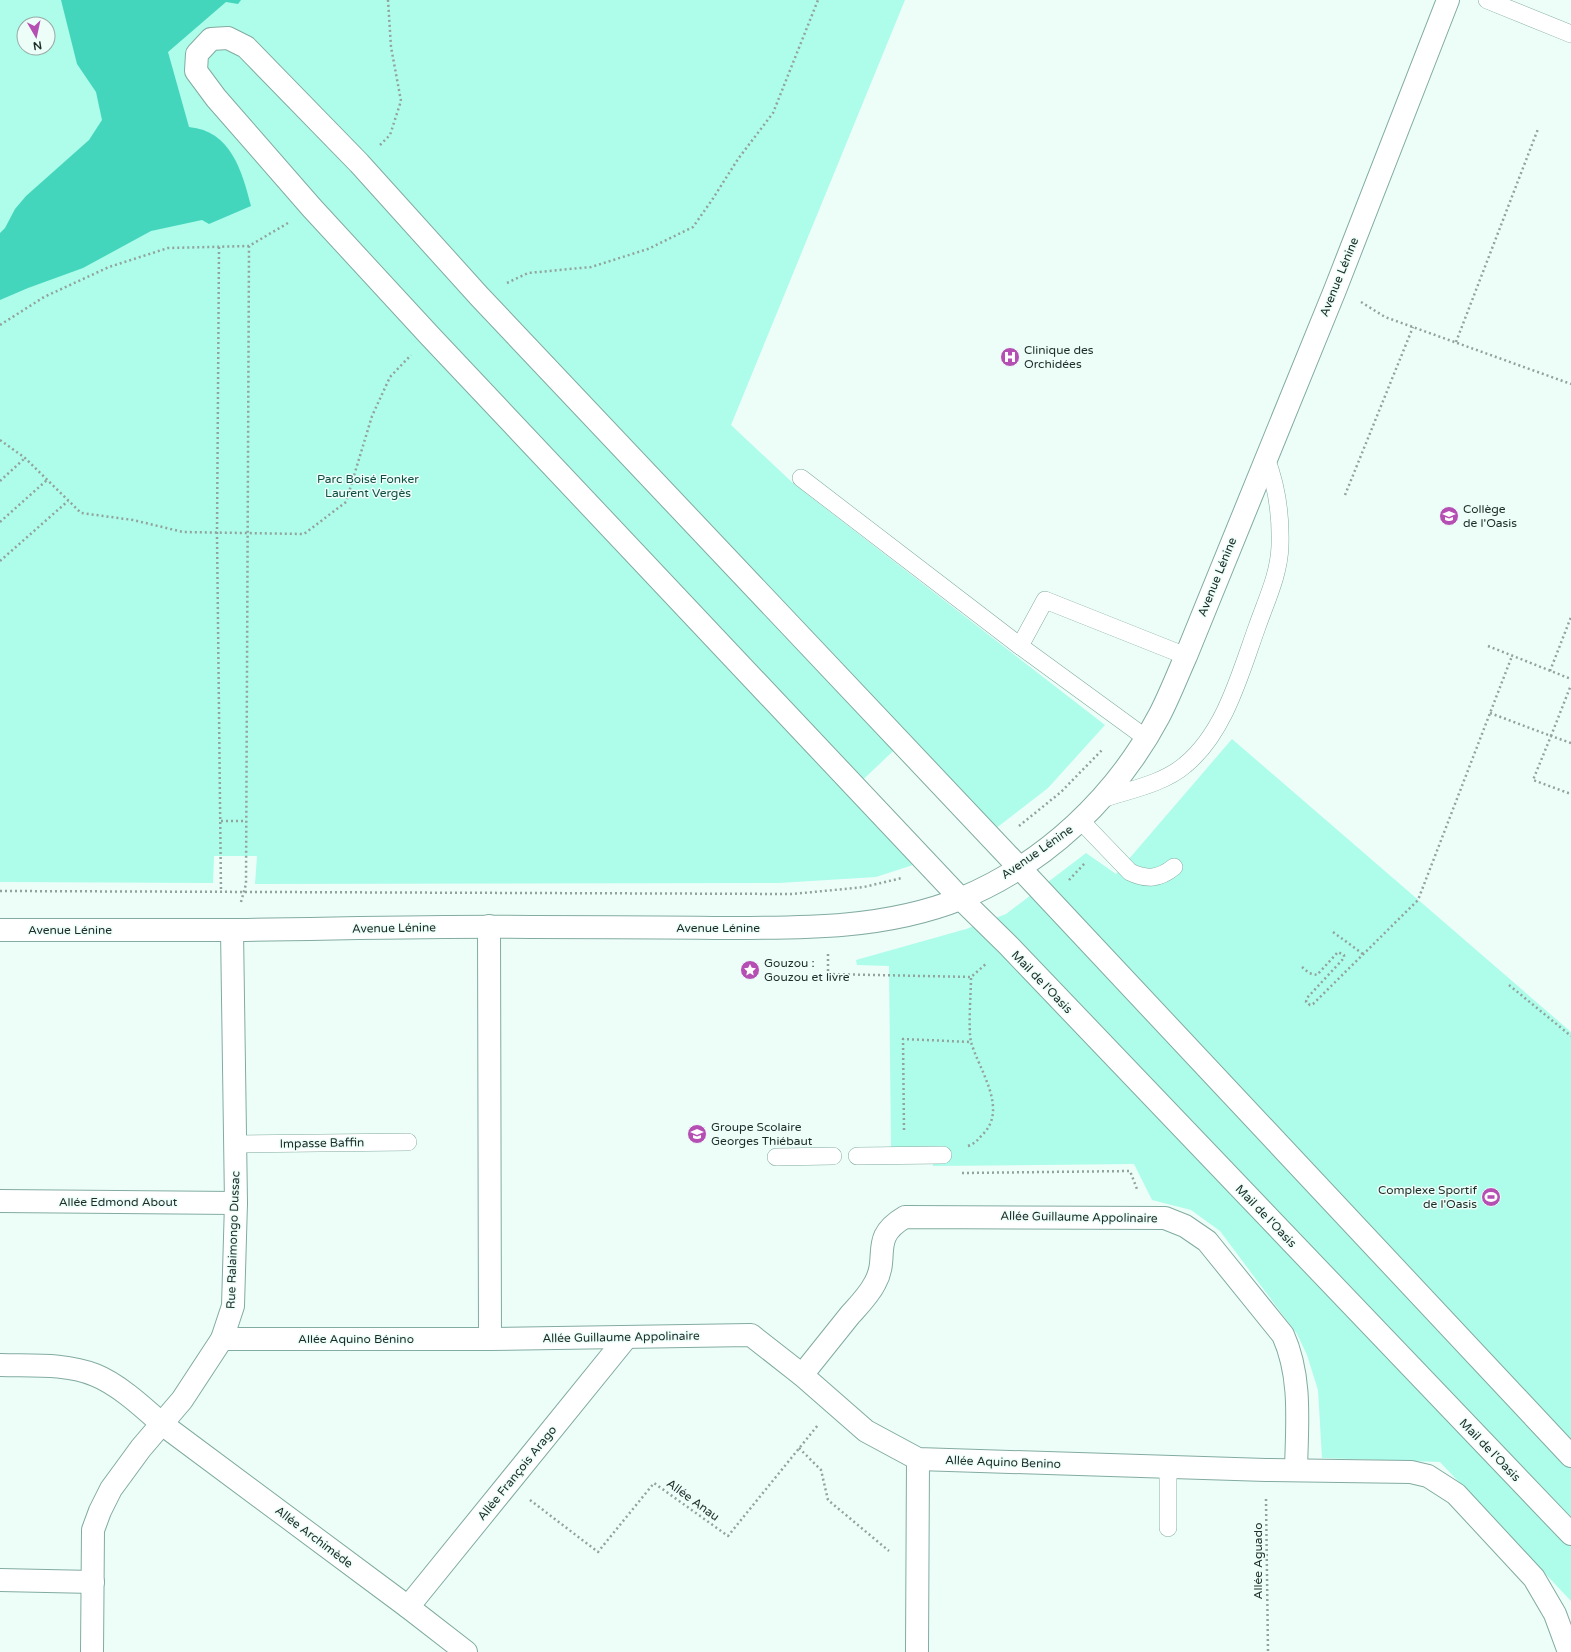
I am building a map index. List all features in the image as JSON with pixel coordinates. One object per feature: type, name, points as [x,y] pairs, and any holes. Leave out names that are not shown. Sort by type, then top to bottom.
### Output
[{"type":"street","name":"Avenue Lénine","points":[[0,930],[232,930],[489,926],[780,928],[845,925],[899,917],[960,898],[1020,868],[1081,821],[1102,799],[1134,758],[1159,715],[1186,656],[1335,290],[1448,0]]},
{"type":"street","name":"Mail de l'Oasis","points":[[1020,868],[479,296],[359,163],[246,47],[228,38],[211,39],[197,54],[196,71],[216,98],[312,208],[430,336],[960,898],[1008,945],[1571,1534]]},
{"type":"street","points":[[1020,868],[1571,1456]]},
{"type":"street","points":[[489,926],[490,1339]]},
{"type":"street","name":"Rue Ralaimongo Dussac","points":[[92,1652],[93,1530],[100,1511],[111,1489],[141,1448],[182,1400],[222,1339],[233,1306],[236,1203],[232,930]]},
{"type":"street","name":"Allée Edmond About","points":[[0,1201],[236,1203]]},
{"type":"street","name":"Allée Guillaume Appolinaire","points":[[802,1375],[875,1282],[881,1264],[881,1245],[886,1234],[895,1223],[905,1218],[1165,1218],[1185,1226],[1207,1241],[1283,1335],[1290,1350],[1297,1395],[1296,1470]]},
{"type":"street","name":"Allée Guillaume Appolinaire","points":[[490,1339],[626,1338],[752,1334]]},
{"type":"street","name":"Allée Aquino Benino","points":[[752,1334],[866,1431],[918,1459],[1266,1470],[1411,1472],[1428,1476],[1443,1484],[1456,1494],[1534,1578],[1556,1614],[1569,1652]]},
{"type":"street","name":"Allée François Arago","points":[[408,1607],[626,1338]]},
{"type":"street","name":"Allée Aquino Bénino","points":[[222,1339],[490,1339]]},
{"type":"street","name":"Allée Archimède","points":[[0,1365],[58,1366],[78,1369],[96,1375],[138,1403],[162,1424],[466,1652]]},
{"type":"street","points":[[917,1652],[918,1459]]},
{"type":"street","points":[[0,1580],[93,1582]]},
{"type":"lane","points":[[1487,0],[1516,5],[1571,34]]},
{"type":"lane","points":[[1102,799],[1159,781],[1185,766],[1205,744],[1230,703],[1276,574],[1280,547],[1279,511],[1274,480],[1266,458]]},
{"type":"lane","points":[[802,478],[1020,646],[1146,738]]},
{"type":"lane","points":[[1020,646],[1045,600],[1186,656]]},
{"type":"lane","points":[[1081,821],[1130,872],[1140,877],[1158,877],[1174,867]]},
{"type":"lane","name":"Impasse Baffin","points":[[235,1144],[408,1142]]},
{"type":"lane","points":[[857,1156],[943,1155]]},
{"type":"lane","points":[[776,1157],[833,1156]]},
{"type":"lane","points":[[1168,1467],[1168,1528]]},
{"type":"path","points":[[359,163],[390,136],[401,101],[391,47],[388,0]]},
{"type":"path","points":[[479,296],[528,273],[591,267],[648,249],[693,226],[712,200],[738,159],[773,113],[818,0]]},
{"type":"path","points":[[1456,342],[1538,129]]},
{"type":"path","points":[[0,325],[44,298],[109,267],[168,248],[249,246],[312,208]]},
{"type":"path","points":[[232,930],[246,884],[249,246]]},
{"type":"path","points":[[219,247],[217,534],[221,892]]},
{"type":"path","points":[[1358,300],[1385,317],[1571,384]]},
{"type":"path","points":[[1345,495],[1413,327]]},
{"type":"path","points":[[0,440],[25,458],[81,513],[133,520],[183,532],[217,534],[248,532],[304,534],[346,502],[372,416],[390,376],[430,336]]},
{"type":"path","points":[[0,481],[25,458]]},
{"type":"path","points":[[0,522],[47,480]]},
{"type":"path","points":[[0,561],[68,501]]},
{"type":"path","points":[[1550,671],[1571,617]]},
{"type":"path","points":[[1488,646],[1571,679]]},
{"type":"path","points":[[1302,967],[1309,973],[1317,975],[1338,952],[1344,955],[1344,958],[1307,998],[1306,1002],[1310,1005],[1313,1004],[1418,900],[1512,656]]},
{"type":"path","points":[[1571,685],[1533,780],[1571,794]]},
{"type":"path","points":[[1490,713],[1571,743]]},
{"type":"path","points":[[995,841],[1016,829],[1061,792],[1126,723]]},
{"type":"path","points":[[220,821],[246,820]]},
{"type":"path","points":[[1050,900],[1104,844]]},
{"type":"path","points":[[0,891],[793,894],[864,887],[922,874],[933,869]]},
{"type":"path","points":[[1333,932],[1363,954]]},
{"type":"path","points":[[1008,945],[971,977],[972,1042],[993,1102],[993,1116],[987,1130],[972,1145],[943,1155],[944,1173],[1130,1171],[1147,1218]]},
{"type":"path","points":[[1509,985],[1571,1036]]},
{"type":"path","points":[[904,1133],[903,1039],[972,1042]]},
{"type":"path","name":"Allée Anau","points":[[508,1483],[598,1552],[654,1483],[728,1536],[834,1405]]},
{"type":"path","points":[[799,1448],[821,1470],[828,1500],[917,1574]]},
{"type":"path","name":"Allée Aguado","points":[[1266,1470],[1268,1652]]},
{"type":"green space","name":"Parc Boisé Fonker Laurent Vergès","points":[[0,0],[905,0],[731,425],[794,484],[1105,725],[1048,788],[995,829],[909,736],[851,791],[916,864],[876,877],[779,883],[255,884],[257,856],[214,856],[213,883],[0,882]]},
{"type":"green space","points":[[1232,739],[1571,1032],[1571,1601],[1440,1462],[1322,1458],[1318,1390],[1307,1355],[1297,1334],[1220,1231],[1191,1210],[1152,1200],[1134,1164],[933,1166],[934,1147],[891,1147],[889,966],[857,965],[856,960],[966,929],[1006,914],[1086,853],[1116,874]]},
{"type":"shaded area","points":[[61,0],[241,0],[238,4],[226,2],[168,52],[189,127],[203,130],[215,136],[225,145],[239,167],[251,206],[209,224],[202,220],[151,231],[83,268],[0,300],[0,233],[5,228],[15,209],[26,196],[89,140],[102,120],[96,92],[77,64]]},
{"type":"place","name":"Clinique des Orchidées","points":[[1010,357]]},
{"type":"place","name":"Collège de l'Oasis","points":[[1449,516]]},
{"type":"place","name":"Gouzou : Gouzou et livre","points":[[750,970]]},
{"type":"place","name":"Groupe Scolaire Georges Thiébaut","points":[[697,1134]]},
{"type":"place","name":"Complexe Sportif de l'Oasis","points":[[1491,1197]]}]
